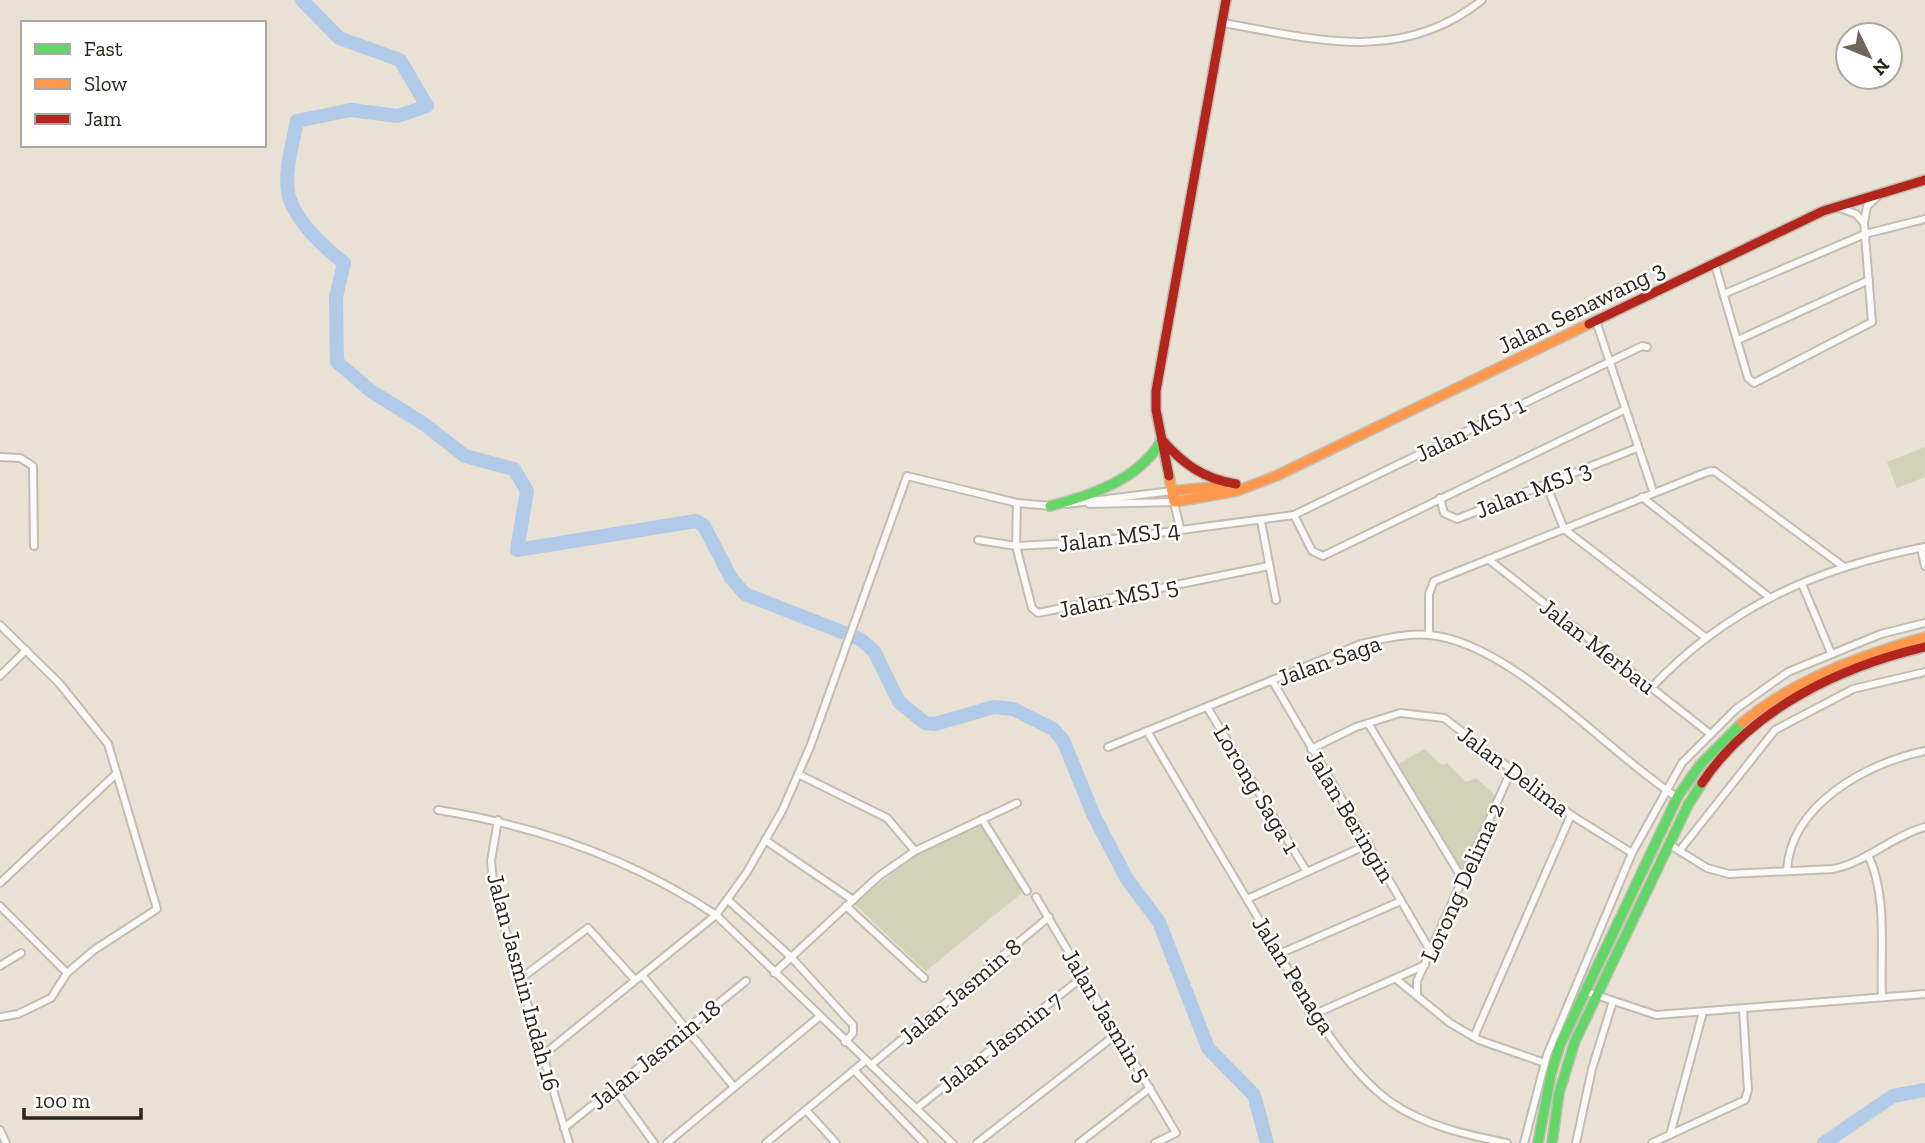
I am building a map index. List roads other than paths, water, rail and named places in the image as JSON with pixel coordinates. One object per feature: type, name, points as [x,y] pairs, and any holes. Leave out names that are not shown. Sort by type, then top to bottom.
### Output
[{"type":"street","points":[[1180,528],[1161,439],[1156,391],[1226,0]]},
{"type":"street","points":[[1223,23],[1353,44],[1435,29],[1482,0]]},
{"type":"street","name":"Jalan Senawang 3","points":[[1174,502],[1237,491],[1259,482],[1830,208],[1925,180]]},
{"type":"street","points":[[1715,265],[1748,378],[1754,383],[1872,322],[1864,223],[1867,206],[1887,190]]},
{"type":"street","points":[[1830,208],[1849,210],[1864,223]]},
{"type":"street","points":[[1724,294],[1865,234],[1925,219]]},
{"type":"street","points":[[1738,340],[1869,279]]},
{"type":"street","points":[[1596,321],[1652,488]]},
{"type":"street","name":"Jalan MSJ 1","points":[[1261,521],[1294,515],[1642,346],[1647,347]]},
{"type":"street","points":[[1294,515],[1312,551],[1323,556],[1624,410]]},
{"type":"street","points":[[1161,439],[1176,457],[1201,475],[1214,482],[1236,484]]},
{"type":"street","points":[[1050,506],[1069,502],[1102,488],[1153,456],[1161,439]]},
{"type":"street","name":"Jalan MSJ 3","points":[[1440,498],[1444,513],[1457,519],[1637,448]]},
{"type":"street","points":[[0,457],[20,458],[33,466],[34,546]]},
{"type":"street","points":[[1429,635],[1430,586],[1488,559],[1714,471],[1844,567]]},
{"type":"street","points":[[542,1055],[716,915],[728,900],[782,811],[798,774],[845,652],[907,476],[1017,503],[1050,506],[1172,491]]},
{"type":"street","name":"Jalan Senawang 3","points":[[1172,491],[1259,482]]},
{"type":"street","points":[[1546,484],[1564,530],[1705,637]]},
{"type":"street","points":[[1642,497],[1769,597]]},
{"type":"street","points":[[1083,503],[1101,506],[1174,502]]},
{"type":"street","points":[[1016,546],[1017,503]]},
{"type":"street","points":[[1261,521],[1276,600]]},
{"type":"street","name":"Jalan MSJ 4","points":[[978,540],[1016,546],[1090,542],[1180,528],[1261,521]]},
{"type":"street","name":"Jalan MSJ 5","points":[[1016,546],[1032,608],[1038,613],[1269,566]]},
{"type":"street","points":[[1651,688],[1705,637],[1744,610],[1769,597],[1844,567],[1923,548],[1925,566]]},
{"type":"street","name":"Jalan Merbau","points":[[1488,559],[1709,733]]},
{"type":"street","points":[[1802,584],[1831,653]]},
{"type":"street","points":[[1524,1143],[1545,1063],[1632,853],[1665,789],[1686,759],[1709,733],[1762,688],[1788,672],[1881,634],[1925,623]]},
{"type":"street","points":[[0,625],[59,683],[108,744],[157,909],[94,950],[67,973],[51,998],[18,1014],[0,1017]]},
{"type":"street","name":"Jalan Saga","points":[[1108,747],[1361,644],[1395,637],[1429,635],[1460,641],[1484,650],[1574,716],[1678,798]]},
{"type":"street","points":[[1538,1143],[1553,1066],[1584,991],[1678,798],[1713,748],[1765,704],[1830,670],[1925,637]]},
{"type":"street","points":[[1554,1140],[1566,1066],[1596,995],[1688,805],[1737,739],[1775,710],[1814,688],[1925,648]]},
{"type":"street","points":[[0,676],[26,650]]},
{"type":"street","points":[[1680,850],[1775,730],[1853,689],[1925,672]]},
{"type":"street","name":"Jalan Beringin","points":[[1272,680],[1431,952]]},
{"type":"street","name":"Lorong Saga 1","points":[[1207,707],[1307,872]]},
{"type":"street","name":"Jalan Delima","points":[[1311,749],[1386,716],[1409,712],[1444,718],[1571,815],[1632,853]]},
{"type":"street","points":[[1368,723],[1463,880]]},
{"type":"street","name":"Jalan Penaga","points":[[1147,731],[1279,954],[1354,1066],[1390,1102],[1439,1126],[1507,1143]]},
{"type":"street","points":[[1787,870],[1788,850],[1822,799],[1886,762],[1925,751]]},
{"type":"street","name":"Lorong Delima 2","points":[[1417,995],[1418,981],[1511,771]]},
{"type":"street","points":[[0,883],[117,773]]},
{"type":"street","points":[[798,774],[887,818],[915,851]]},
{"type":"street","points":[[774,972],[879,876],[915,851],[1017,803]]},
{"type":"street","points":[[438,810],[498,820],[625,862],[673,886],[716,915],[845,1042],[917,1108],[948,1142]]},
{"type":"street","points":[[1474,1037],[1571,815]]},
{"type":"street","points":[[982,819],[1027,891]]},
{"type":"street","name":"Jalan Jasmin Indah 16","points":[[498,820],[491,861],[494,892],[569,1143]]},
{"type":"street","points":[[1670,845],[1719,872],[1833,869],[1850,866],[1912,831],[1925,827]]},
{"type":"street","points":[[765,841],[853,900]]},
{"type":"street","points":[[1247,899],[1368,844]]},
{"type":"street","points":[[1868,856],[1877,874],[1882,996]]},
{"type":"street","name":"Jalan Jasmin 5","points":[[1037,897],[1176,1133],[1155,1143]]},
{"type":"street","points":[[728,900],[791,957],[853,1026],[853,1033],[845,1042]]},
{"type":"street","points":[[1279,954],[1402,901]]},
{"type":"street","points":[[0,906],[67,973]]},
{"type":"street","points":[[846,906],[924,978]]},
{"type":"street","name":"Jalan Jasmin 8","points":[[766,1143],[854,1070],[868,1063],[1049,917]]},
{"type":"street","points":[[520,979],[587,928],[635,981]]},
{"type":"street","points":[[0,966],[21,953]]},
{"type":"street","points":[[1317,1013],[1425,965]]},
{"type":"street","points":[[642,975],[734,1087]]},
{"type":"street","name":"Jalan Jasmin 7","points":[[917,1108],[1084,976]]},
{"type":"street","points":[[1396,979],[1450,1023],[1474,1037],[1545,1063]]},
{"type":"street","name":"Jalan Jasmin 18","points":[[565,1128],[746,981]]},
{"type":"street","points":[[1584,991],[1656,1015],[1925,994]]},
{"type":"street","points":[[1576,1143],[1592,1069],[1613,1001]]},
{"type":"street","points":[[1652,1143],[1745,1100],[1748,1090],[1743,1009]]},
{"type":"street","points":[[1670,1135],[1703,1012]]},
{"type":"street","points":[[667,1143],[819,1017]]},
{"type":"street","points":[[976,1143],[1118,1033]]},
{"type":"street","points":[[854,1070],[924,1143]]},
{"type":"street","points":[[614,1088],[654,1143]]},
{"type":"street","points":[[1079,1143],[1150,1088]]},
{"type":"street","points":[[806,1110],[836,1143]]},
{"type":"street","points":[[0,1130],[6,1143]]},
{"type":"waterway","points":[[302,0],[339,38],[400,60],[427,106],[398,116],[351,110],[297,121],[288,169],[289,197],[305,225],[344,263],[336,297],[337,362],[371,391],[424,424],[465,456],[514,469],[527,491],[517,550],[696,521],[704,526],[731,578],[745,594],[860,639],[874,651],[899,702],[925,723],[935,724],[994,707],[1013,709],[1053,729],[1063,740],[1094,816],[1127,879],[1159,922],[1208,1048],[1254,1095],[1267,1143]]},
{"type":"waterway","points":[[1824,1143],[1893,1096],[1925,1090]]}]
